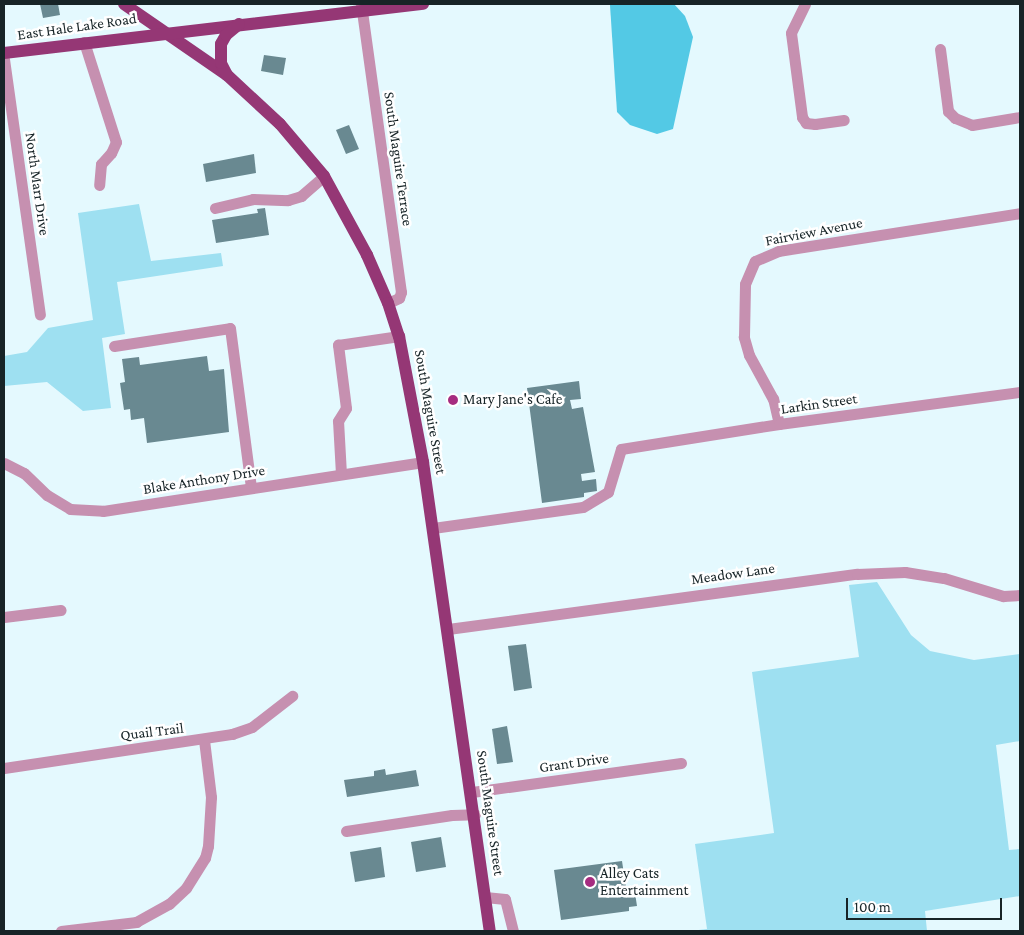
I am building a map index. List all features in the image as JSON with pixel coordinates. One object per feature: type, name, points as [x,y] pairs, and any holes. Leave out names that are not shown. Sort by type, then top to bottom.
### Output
[{"type":"main road","name":"South Maguire Street","points":[[124,4],[227,75],[280,124],[324,176],[366,255],[388,303],[399,336],[423,462],[472,792],[490,931]]},
{"type":"main road","name":"East Hale Lake Road","points":[[4,53],[361,7],[423,4]]},
{"type":"main road","points":[[227,75],[221,63],[221,44],[226,35],[240,24]]},
{"type":"street","points":[[805,4],[791,32],[802,117],[806,123],[814,124],[844,120]]},
{"type":"street","name":"South Maguire Terrace","points":[[361,7],[402,292],[398,298],[388,303]]},
{"type":"street","points":[[84,42],[116,142],[111,154],[101,164],[99,186]]},
{"type":"street","points":[[940,49],[948,111],[955,118],[972,125],[1020,117]]},
{"type":"street","name":"North Marr Drive","points":[[4,59],[40,314]]},
{"type":"street","points":[[215,208],[253,200],[288,200],[301,196],[324,176]]},
{"type":"street","name":"Fairview Avenue","points":[[779,424],[773,399],[749,355],[744,337],[745,284],[755,261],[778,251],[1020,212]]},
{"type":"street","points":[[114,346],[230,328],[251,488]]},
{"type":"street","points":[[341,474],[338,421],[346,408],[338,345],[399,336]]},
{"type":"street","name":"Larkin Street","points":[[433,528],[583,508],[608,492],[622,450],[779,424],[1020,392]]},
{"type":"street","name":"Blake Anthony Drive","points":[[4,463],[24,473],[47,495],[70,509],[103,511],[423,462]]},
{"type":"street","name":"Meadow Lane","points":[[448,629],[857,574],[905,572],[944,578],[989,594],[1020,595]]},
{"type":"street","points":[[4,617],[61,610]]},
{"type":"street","name":"Quail Trail","points":[[4,768],[204,740],[252,727],[292,696]]},
{"type":"street","points":[[61,931],[136,922],[169,904],[186,888],[205,858],[208,846],[211,797],[204,740]]},
{"type":"street","name":"Grant Drive","points":[[472,792],[681,763]]},
{"type":"street","points":[[346,831],[452,815],[475,814]]},
{"type":"street","points":[[485,897],[505,899],[513,931]]},
{"type":"shaded area","points":[[674,4],[685,16],[693,37],[673,129],[657,134],[630,125],[617,112],[610,5]]},
{"type":"shaded area","points":[[139,204],[151,261],[221,253],[223,266],[117,282],[125,334],[102,338],[111,408],[83,411],[47,382],[4,386],[4,356],[27,352],[48,328],[93,320],[78,213]]},
{"type":"shaded area","points":[[877,582],[911,635],[930,651],[974,660],[1020,654],[1020,741],[996,745],[1009,850],[1020,849],[1020,896],[925,911],[927,931],[690,931],[707,929],[695,844],[774,833],[752,672],[859,657],[849,585]]},
{"type":"building","points":[[40,4],[58,4],[60,15],[43,18]]},
{"type":"building","points":[[264,55],[286,58],[283,75],[261,71]]},
{"type":"building","points":[[349,125],[359,149],[346,154],[336,130]]},
{"type":"building","points":[[254,154],[256,173],[206,182],[203,164]]},
{"type":"building","points":[[265,208],[269,235],[216,243],[212,220],[258,213],[257,209]]},
{"type":"building","points":[[207,356],[209,371],[224,369],[229,432],[147,443],[144,418],[131,420],[130,409],[124,410],[120,383],[125,382],[122,359],[139,357],[140,365]]},
{"type":"building","points":[[579,381],[581,399],[570,400],[572,409],[583,407],[595,472],[581,474],[582,481],[596,479],[597,491],[584,493],[584,497],[542,503],[527,388]]},
{"type":"building","points":[[526,644],[532,688],[514,691],[508,646]]},
{"type":"building","points":[[507,726],[513,762],[497,764],[492,729]]},
{"type":"building","points":[[385,769],[386,775],[416,770],[419,786],[347,797],[344,780],[374,776],[374,771]]},
{"type":"building","points":[[441,837],[446,867],[416,872],[411,842]]},
{"type":"building","points":[[381,847],[385,877],[355,882],[350,852]]},
{"type":"building","name":"Alley Cats Entertainment","points":[[622,861],[627,894],[635,893],[637,906],[629,907],[629,911],[561,920],[554,870]]},
{"type":"place","name":"Mary Jane's Cafe","points":[[453,400]]},
{"type":"place","name":"Alley Cats Entertainment","points":[[590,882]]}]
